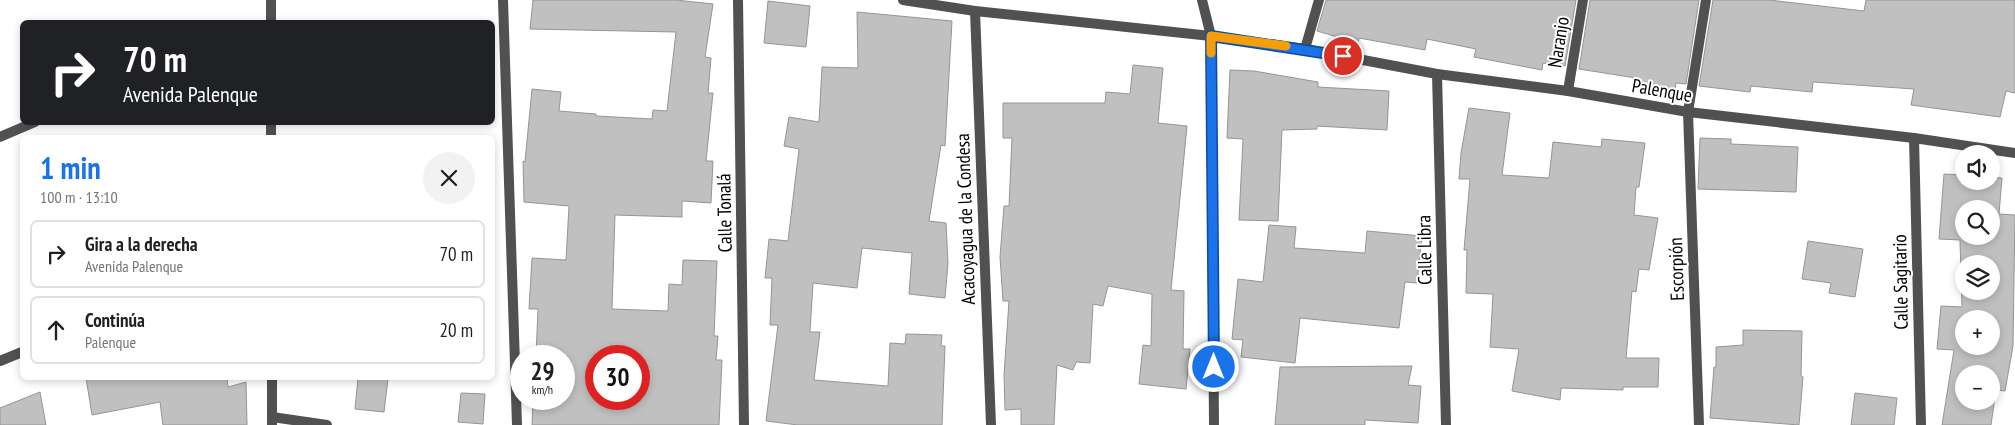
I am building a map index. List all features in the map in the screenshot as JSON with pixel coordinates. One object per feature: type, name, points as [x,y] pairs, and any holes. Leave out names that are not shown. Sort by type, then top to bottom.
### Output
[{"type":"street","points":[[271,0],[271,20]]},
{"type":"street","points":[[503,0],[517,425]]},
{"type":"street","name":"Calle Tonalá","points":[[738,0],[744,425]]},
{"type":"street","name":"Palenque","points":[[903,0],[975,11],[1211,36],[1306,49],[1437,74],[1568,90],[1688,112],[1914,138],[2015,152]]},
{"type":"street","points":[[1202,0],[1211,36],[1214,425]]},
{"type":"street","points":[[1306,49],[1318,0]]},
{"type":"street","name":"Naranjo","points":[[1568,90],[1583,0]]},
{"type":"street","name":"Escorpión","points":[[1699,425],[1688,112],[1706,0]]},
{"type":"street","name":"Acacoyagua de la Condesa","points":[[975,11],[991,425]]},
{"type":"street","name":"Calle Libra","points":[[1437,74],[1446,425]]},
{"type":"street","points":[[0,136],[28,125]]},
{"type":"street","name":"Calle Sagitario","points":[[1914,138],[1921,425]]},
{"type":"street","points":[[0,362],[20,353]]},
{"type":"street","points":[[272,380],[272,421],[326,425]]},
{"type":"building","points":[[533,0],[676,0],[713,4],[705,57],[711,58],[708,93],[713,93],[706,161],[713,161],[711,203],[682,201],[682,217],[615,215],[612,309],[668,311],[669,284],[682,285],[683,260],[717,261],[714,336],[718,336],[716,360],[722,360],[719,425],[532,425],[533,410],[575,410],[575,345],[536,345],[538,309],[529,309],[532,258],[566,260],[569,206],[524,202],[523,161],[525,162],[532,89],[561,92],[559,111],[596,114],[596,116],[652,119],[653,110],[667,111],[676,32],[530,29]]},
{"type":"building","points":[[1326,0],[1576,0],[1565,66],[1543,63],[1542,70],[1474,57],[1476,49],[1427,39],[1425,50],[1359,38],[1358,43],[1317,31]]},
{"type":"building","points":[[1590,0],[1699,0],[1686,84],[1676,83],[1675,90],[1636,81],[1636,78],[1579,69]]},
{"type":"building","points":[[1713,0],[1769,0],[1864,11],[1866,0],[2015,0],[2015,93],[2006,91],[2000,117],[1911,105],[1914,89],[1813,82],[1812,92],[1751,86],[1750,92],[1699,86]]},
{"type":"building","points":[[768,1],[810,6],[806,47],[764,43]]},
{"type":"building","points":[[857,12],[952,21],[945,146],[941,145],[929,221],[946,223],[948,263],[945,298],[909,294],[912,253],[862,248],[857,288],[813,283],[810,332],[820,332],[814,380],[888,386],[890,343],[905,344],[906,334],[942,335],[941,346],[945,346],[942,425],[798,425],[766,421],[778,325],[770,325],[772,278],[765,278],[769,239],[788,241],[799,149],[784,146],[789,117],[819,122],[822,67],[858,68]]},
{"type":"building","points":[[1133,65],[1163,68],[1158,123],[1187,126],[1171,290],[1184,291],[1183,349],[1190,349],[1186,389],[1139,384],[1143,345],[1151,346],[1152,294],[1108,286],[1103,306],[1093,304],[1090,363],[1076,362],[1073,370],[1057,365],[1054,425],[1021,425],[1021,409],[1005,410],[1004,375],[1009,301],[1003,301],[1000,257],[1004,206],[1009,206],[1012,138],[1003,138],[1003,103],[1105,103],[1106,92],[1130,94]]},
{"type":"building","points":[[1230,70],[1254,71],[1318,82],[1318,87],[1389,91],[1387,130],[1317,126],[1317,129],[1282,130],[1278,221],[1239,220],[1243,139],[1227,138]]},
{"type":"building","points":[[1469,108],[1510,113],[1502,175],[1549,178],[1553,142],[1601,147],[1602,139],[1645,143],[1639,187],[1636,187],[1634,215],[1658,218],[1649,270],[1639,269],[1636,292],[1632,291],[1626,358],[1659,358],[1658,387],[1623,387],[1623,390],[1561,388],[1560,400],[1512,391],[1519,349],[1490,347],[1493,294],[1466,293],[1467,250],[1464,250],[1470,179],[1459,179],[1461,153]]},
{"type":"building","points":[[1700,138],[1731,139],[1731,144],[1798,147],[1796,192],[1698,189]]},
{"type":"building","points":[[1944,174],[1955,175],[1955,190],[2000,190],[2000,178],[2002,178],[2000,202],[2000,200],[1955,200],[1955,240],[1939,239]]},
{"type":"building","points":[[2000,214],[2015,215],[2013,346],[2005,391],[2000,390],[2000,365],[1955,365],[1955,410],[1993,410],[1991,425],[1942,425],[1954,350],[1937,349],[1941,306],[1962,307],[1962,300],[2000,300],[2000,255],[1960,255],[1960,245],[2000,245]]},
{"type":"building","points":[[1269,225],[1296,227],[1294,248],[1365,253],[1367,231],[1422,236],[1417,283],[1405,282],[1399,328],[1300,318],[1295,363],[1241,357],[1243,340],[1232,339],[1238,279],[1263,282]]},
{"type":"building","points":[[1808,241],[1863,249],[1855,297],[1829,293],[1831,283],[1802,279]]},
{"type":"building","points":[[1743,330],[1802,331],[1801,376],[1803,377],[1799,425],[1710,418],[1714,367],[1716,367],[1716,347],[1743,345]]},
{"type":"building","points":[[1412,366],[1408,385],[1421,386],[1418,423],[1365,420],[1365,425],[1275,425],[1280,367]]},
{"type":"building","points":[[86,380],[227,380],[228,387],[246,382],[247,425],[163,425],[160,402],[92,415]]},
{"type":"building","points":[[358,380],[388,380],[384,412],[355,409]]},
{"type":"building","points":[[40,392],[46,425],[0,425],[0,408]]},
{"type":"building","points":[[461,393],[485,394],[483,424],[458,422]]},
{"type":"building","points":[[1855,393],[1897,398],[1894,425],[1851,425]]},
{"type":"slow traffic","points":[[1211,53],[1211,36],[1286,46]]},
{"type":"route","points":[[1214,367],[1211,36],[1343,56]]}]
